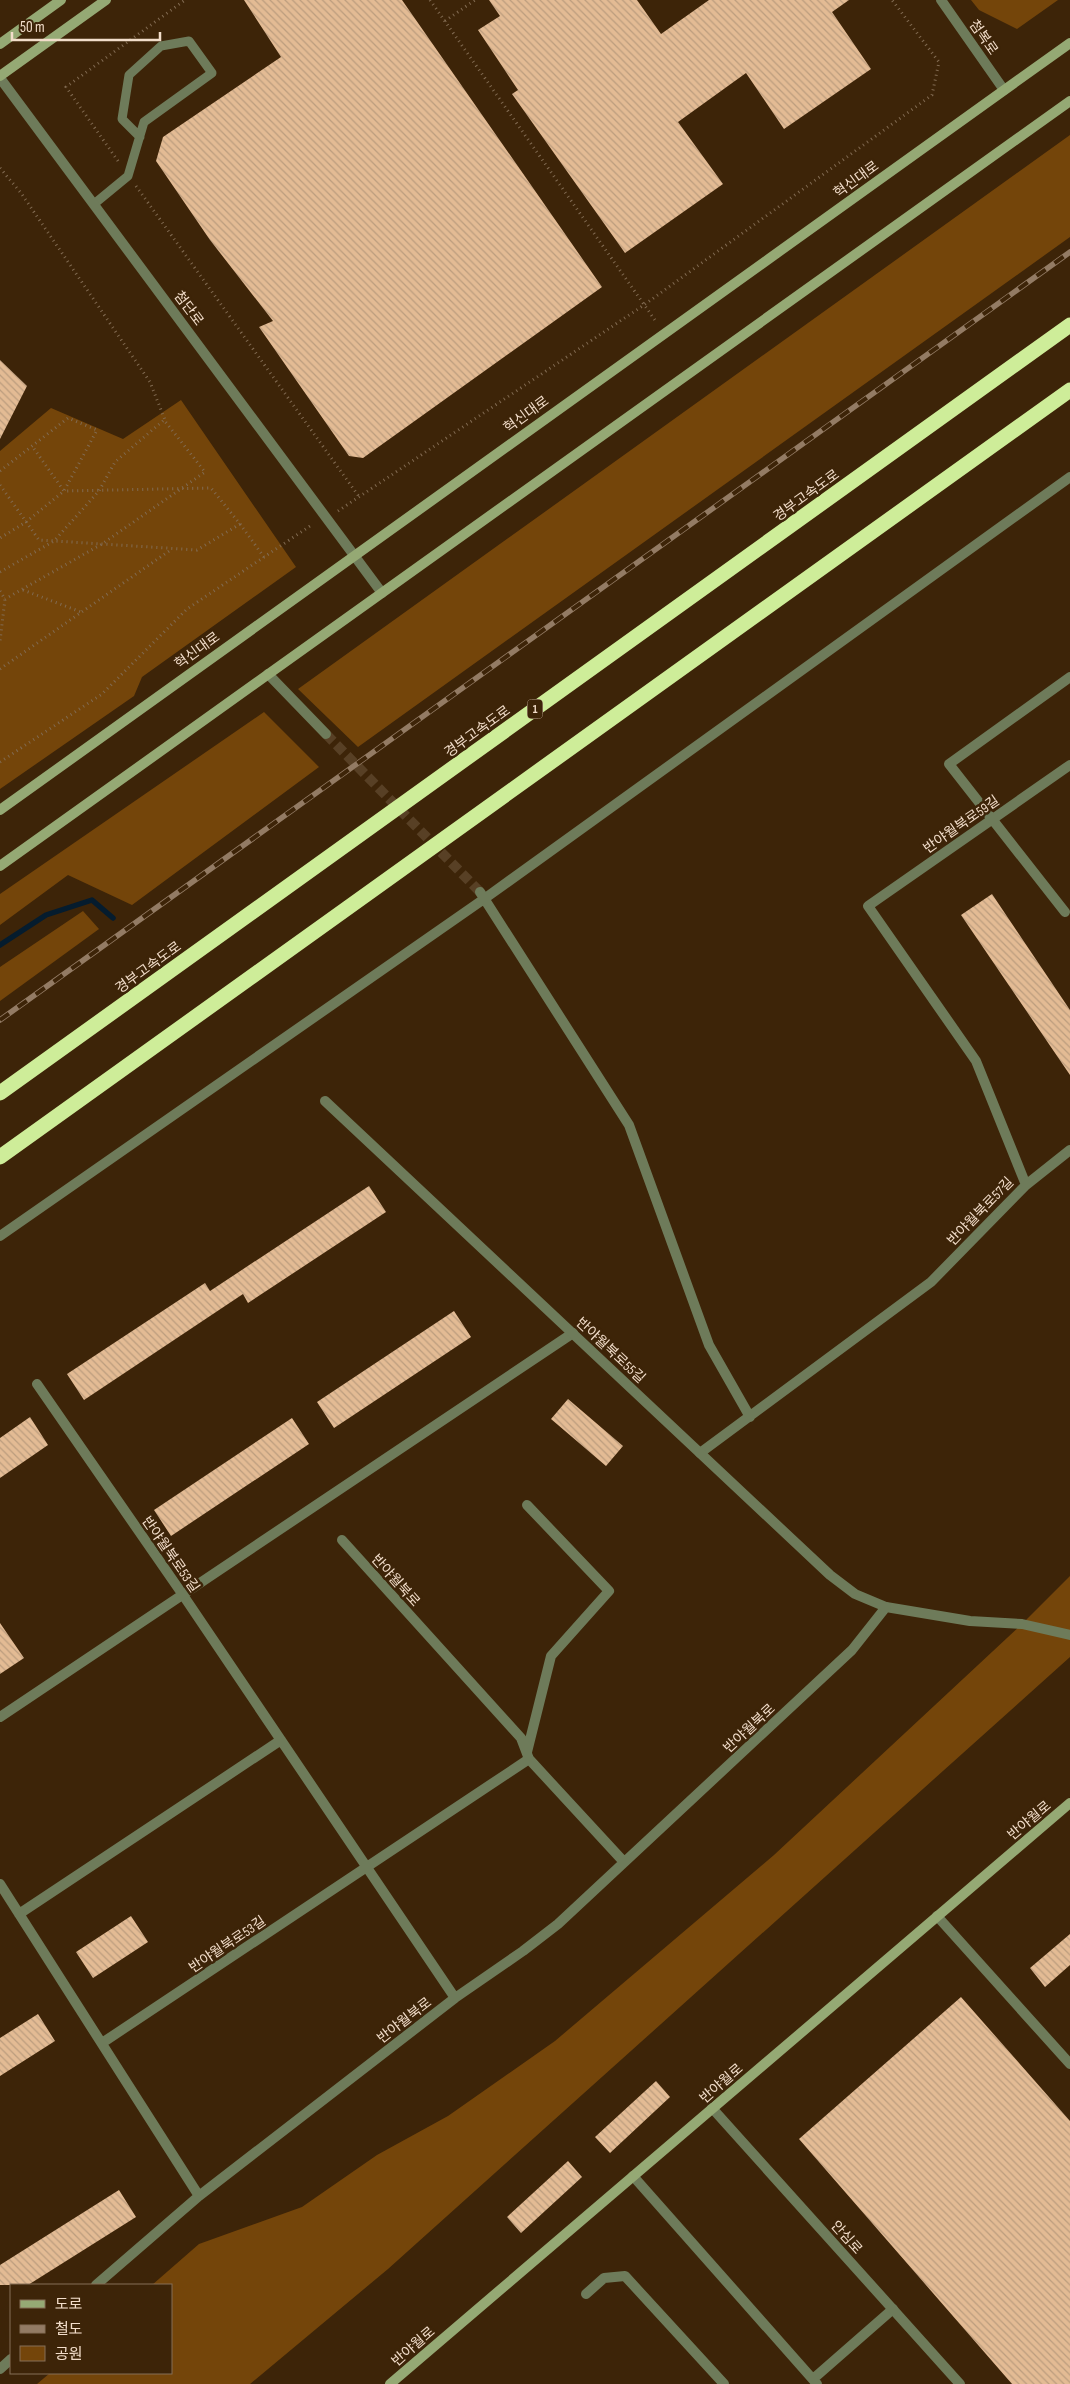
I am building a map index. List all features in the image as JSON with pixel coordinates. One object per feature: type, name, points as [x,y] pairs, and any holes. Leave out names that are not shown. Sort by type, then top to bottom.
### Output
[{"type":"highway","name":"경부고속도로","points":[[0,1093],[1070,325]]},
{"type":"highway","points":[[0,1157],[1070,390]]},
{"type":"main road","points":[[0,44],[61,0]]},
{"type":"main road","points":[[0,77],[106,0]]},
{"type":"main road","name":"혁신대로","points":[[0,810],[354,554],[1070,43]]},
{"type":"main road","points":[[0,866],[1070,101]]},
{"type":"main road","name":"반야월로","points":[[390,2384],[1070,1803]]},
{"type":"street","name":"첨복로","points":[[941,0],[1004,90]]},
{"type":"street","name":"첨단로","points":[[0,77],[382,593]]},
{"type":"street","points":[[0,1236],[1070,477]]},
{"type":"street","points":[[268,674],[326,734]]},
{"type":"street","points":[[1068,913],[991,820],[949,764],[1070,677]]},
{"type":"street","name":"반야월북로59길","points":[[868,906],[1070,765]]},
{"type":"street","points":[[482,895],[629,1125],[709,1345],[750,1417]]},
{"type":"street","name":"반야월북로57길","points":[[700,1453],[931,1282],[1026,1185],[976,1061],[868,906]]},
{"type":"street","name":"반야월북로55길","points":[[325,1101],[830,1575],[855,1594],[886,1607]]},
{"type":"street","points":[[1026,1185],[1070,1150]]},
{"type":"street","points":[[0,1717],[573,1333]]},
{"type":"street","name":"반야월북로53길","points":[[37,1384],[183,1595],[455,1998]]},
{"type":"street","points":[[527,1505],[608,1591],[550,1656],[528,1756]]},
{"type":"street","name":"반야월북로","points":[[342,1540],[521,1738],[528,1756],[624,1862]]},
{"type":"street","points":[[886,1607],[970,1621],[1022,1624],[1070,1635]]},
{"type":"street","name":"반야월북로","points":[[97,2284],[199,2196],[455,1998],[551,1930],[852,1650],[886,1607]]},
{"type":"street","points":[[19,1914],[281,1740]]},
{"type":"street","name":"반야월북로53길","points":[[102,2043],[367,1867],[528,1756]]},
{"type":"street","points":[[0,1884],[199,2196]]},
{"type":"street","points":[[936,1916],[1070,2064]]},
{"type":"street","name":"안심로","points":[[712,2108],[960,2384]]},
{"type":"street","points":[[633,2176],[815,2382],[893,2309]]},
{"type":"street","points":[[586,2294],[604,2278],[625,2276],[724,2384]]},
{"type":"street","points":[[0,2369],[10,2360]]},
{"type":"lane","points":[[94,204],[128,176],[140,136],[144,122],[212,73],[189,41],[161,46],[129,75],[122,119],[140,136]]},
{"type":"path","points":[[185,0],[66,87],[360,498]]},
{"type":"path","points":[[430,0],[664,333]]},
{"type":"path","points":[[445,21],[475,0]]},
{"type":"path","points":[[0,762],[102,694],[187,609],[321,519],[327,518],[360,498],[644,304],[932,95],[939,62],[892,0]]},
{"type":"path","points":[[0,168],[20,192],[150,382],[167,424]]},
{"type":"path","points":[[0,471],[68,418],[97,430],[64,491],[26,522],[0,538]]},
{"type":"path","points":[[0,572],[54,541],[99,491],[115,462],[164,420],[204,472],[102,544],[5,599]]},
{"type":"path","points":[[32,446],[64,491]]},
{"type":"path","points":[[0,485],[39,540],[197,550],[240,524]]},
{"type":"path","points":[[64,491],[211,488],[264,557]]},
{"type":"path","points":[[0,669],[172,548]]},
{"type":"path","points":[[22,590],[82,612]]},
{"type":"path","points":[[0,591],[5,599],[0,641]]},
{"type":"green space","points":[[971,0],[1058,0],[1017,29],[979,10]]},
{"type":"green space","points":[[1070,135],[1070,237],[358,747],[298,689]]},
{"type":"green space","points":[[181,400],[296,567],[142,677],[134,696],[0,789],[0,451],[51,408],[123,439]]},
{"type":"green space","points":[[264,712],[319,767],[132,905],[68,875],[0,925],[0,894]]},
{"type":"green space","points":[[83,911],[99,929],[0,1001],[0,967]]},
{"type":"green space","points":[[1070,1576],[1070,1657],[388,2269],[250,2384],[37,2384],[49,2374],[172,2374],[172,2284],[153,2284],[199,2244],[302,2207],[377,2155],[448,2116],[555,2041],[774,1855],[1022,1624]]},
{"type":"building","points":[[244,0],[402,0],[602,287],[363,458],[349,456],[259,327],[273,321],[210,240],[156,161],[163,137],[281,57]]},
{"type":"building","points":[[489,0],[637,0],[661,34],[709,0],[849,0],[832,12],[871,69],[784,129],[746,73],[678,122],[723,184],[625,253],[512,94],[518,90],[478,30],[500,16]]},
{"type":"building","points":[[0,360],[27,386],[0,439]]},
{"type":"building","points":[[992,894],[1070,1010],[1070,1075],[961,915]]},
{"type":"building","points":[[369,1186],[386,1212],[248,1303],[243,1294],[84,1400],[67,1374],[205,1283],[210,1291]]},
{"type":"building","points":[[454,1311],[471,1337],[334,1428],[317,1402]]},
{"type":"building","points":[[568,1399],[623,1446],[606,1466],[551,1419]]},
{"type":"building","points":[[30,1417],[48,1445],[0,1478],[0,1438]]},
{"type":"building","points":[[292,1418],[309,1444],[171,1536],[154,1510]]},
{"type":"building","points":[[0,1623],[24,1658],[0,1674]]},
{"type":"building","points":[[131,1916],[148,1942],[93,1978],[76,1952]]},
{"type":"building","points":[[1070,1934],[1070,1965],[1045,1987],[1030,1968]]},
{"type":"building","points":[[961,1997],[1070,2121],[1070,2384],[1012,2384],[799,2139]]},
{"type":"building","points":[[38,2014],[55,2041],[0,2076],[0,2038]]},
{"type":"building","points":[[656,2081],[670,2097],[610,2153],[595,2137]]},
{"type":"building","points":[[568,2161],[582,2177],[521,2233],[507,2217]]},
{"type":"building","points":[[119,2190],[136,2217],[30,2284],[0,2285],[0,2265]]},
{"type":"waterway","points":[[0,945],[46,915],[92,900],[113,918]]},
{"type":"tunnel","points":[[326,734],[480,892]]},
{"type":"railway","points":[[0,1020],[1070,252]]}]
